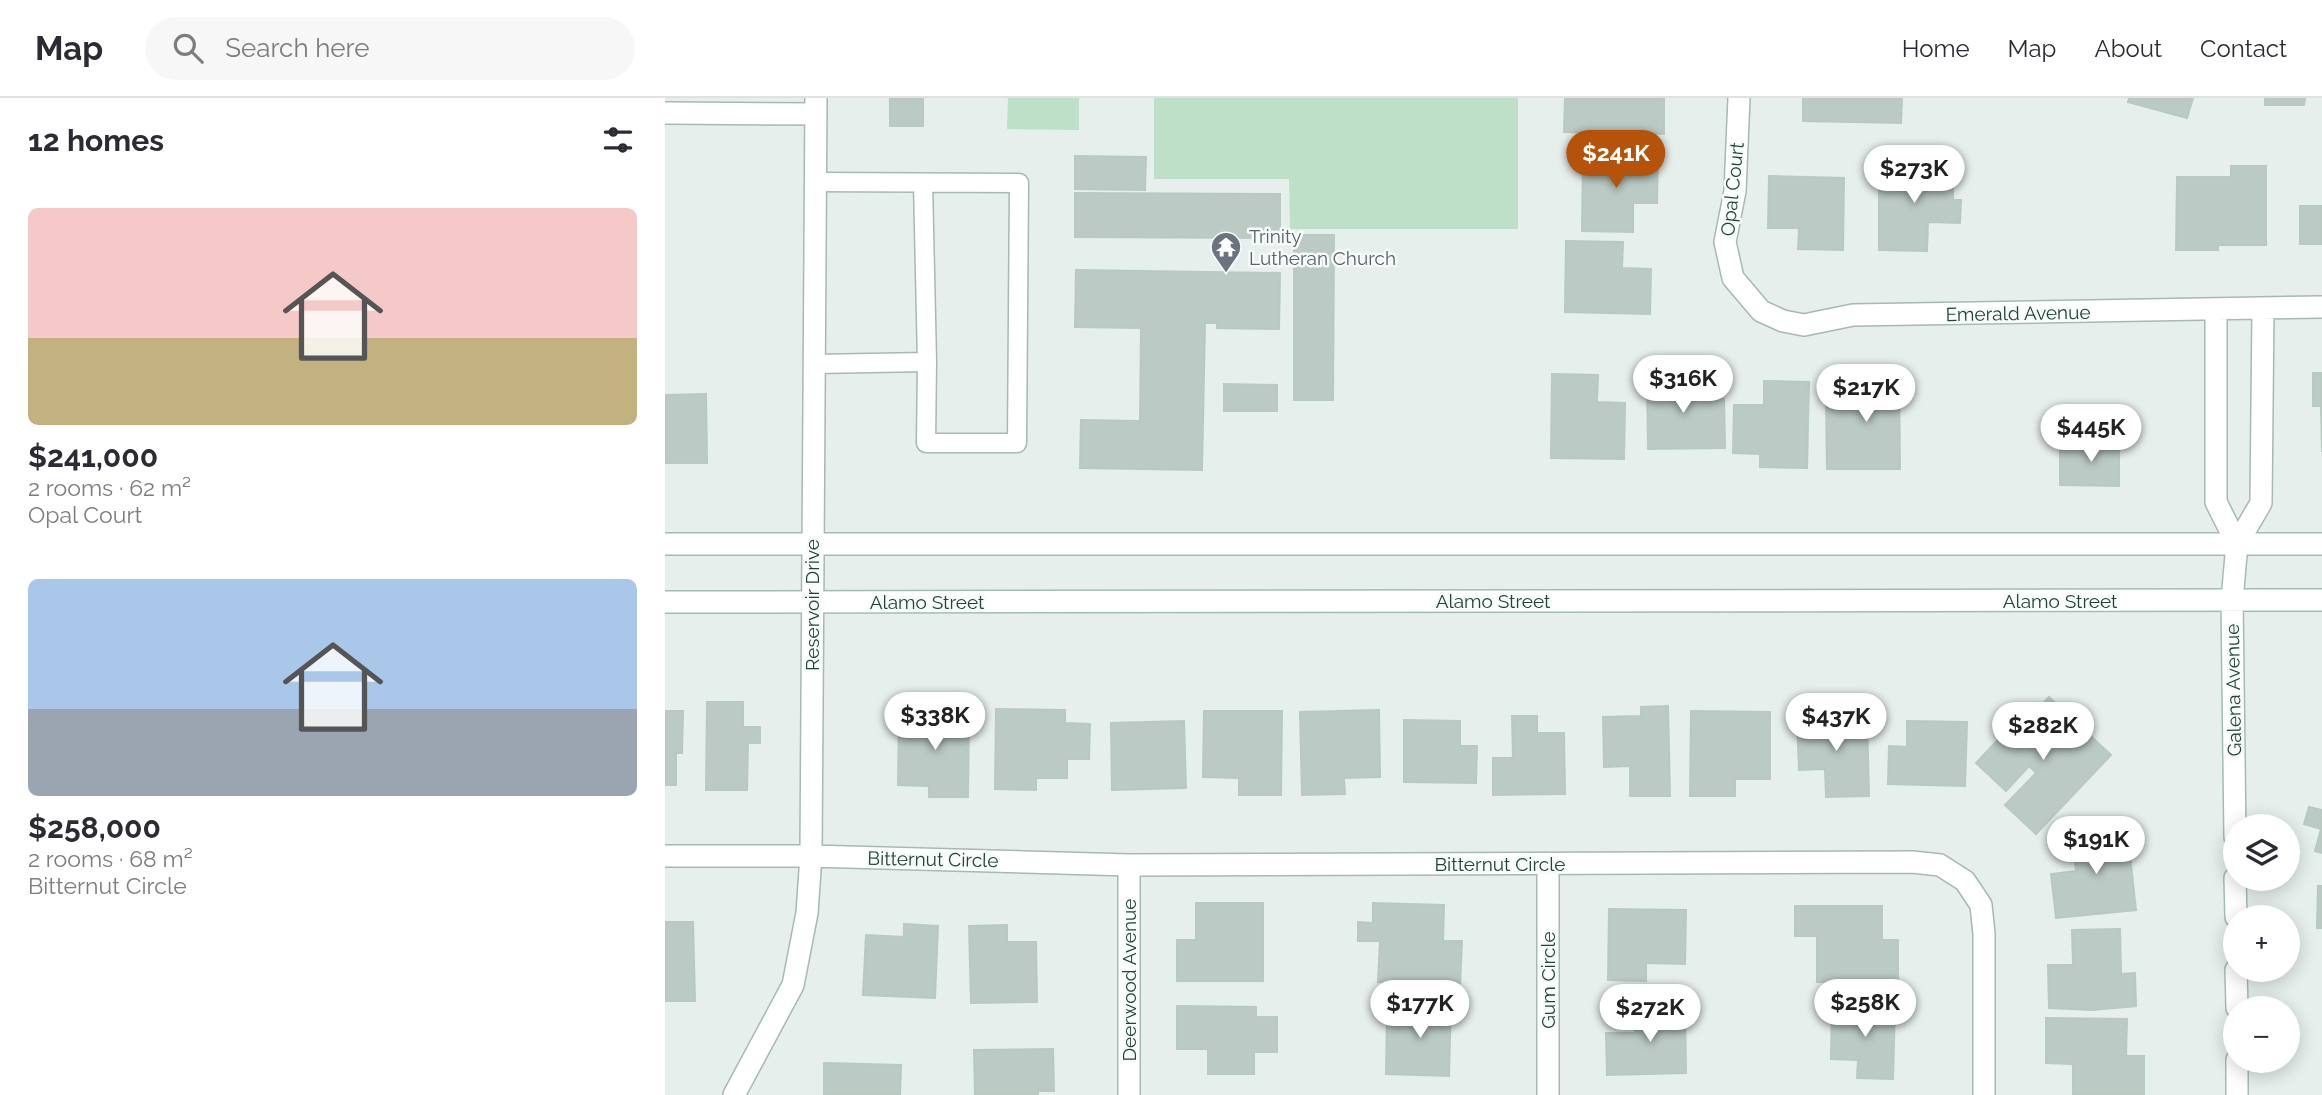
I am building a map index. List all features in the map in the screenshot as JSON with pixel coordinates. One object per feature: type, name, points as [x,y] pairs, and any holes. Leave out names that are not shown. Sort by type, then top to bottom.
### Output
[{"type":"street","name":"Opal Court","points":[[1733,278],[1725,242],[1734,191],[1739,98]]},
{"type":"street","points":[[665,113],[816,106]]},
{"type":"street","name":"Reservoir Drive","points":[[734,1095],[793,985],[807,913],[811,856],[816,106]]},
{"type":"street","name":"Emerald Avenue","points":[[1733,278],[1761,312],[1783,321],[1804,325],[1853,315],[2322,307]]},
{"type":"street","name":"Galena Avenue","points":[[2235,814],[2232,600],[2237,544],[2261,503],[2263,309]]},
{"type":"street","points":[[2216,310],[2216,502],[2237,544]]},
{"type":"street","points":[[665,544],[2322,544]]},
{"type":"street","name":"Alamo Street","points":[[665,602],[2322,600]]},
{"type":"street","name":"Bitternut Circle","points":[[665,856],[811,856],[1129,864],[1912,862],[1940,865],[1965,881],[1981,905],[1985,934],[1984,1095]]},
{"type":"street","name":"Deerwood Avenue","points":[[1129,864],[1129,1095]]},
{"type":"street","name":"Gum Circle","points":[[1548,864],[1548,1095]]},
{"type":"street","points":[[2237,1073],[2237,1095]]},
{"type":"lane","points":[[817,182],[1019,183],[1017,443],[926,443],[923,183]]},
{"type":"lane","points":[[814,364],[927,362]]},
{"type":"green space","points":[[1008,98],[1079,98],[1079,130],[1007,129]]},
{"type":"green space","points":[[1154,98],[1518,98],[1518,229],[1290,229],[1289,179],[1154,179]]},
{"type":"building","points":[[890,98],[923,98],[923,126],[890,126]]},
{"type":"building","points":[[1565,98],[1664,98],[1664,134],[1564,132]]},
{"type":"building","points":[[1803,98],[1902,98],[1901,123],[1803,121]]},
{"type":"building","points":[[2129,98],[2193,98],[2187,118],[2128,102]]},
{"type":"building","points":[[2265,98],[2305,98],[2304,105],[2265,105]]},
{"type":"building","points":[[1583,154],[1658,156],[1657,203],[1633,203],[1633,232],[1582,231]]},
{"type":"building","points":[[1075,156],[1146,157],[1145,190],[1075,189]]},
{"type":"building","points":[[1879,166],[1953,166],[1953,200],[1961,200],[1960,223],[1928,222],[1927,251],[1879,250]]},
{"type":"building","points":[[2231,166],[2266,166],[2266,245],[2218,245],[2218,250],[2176,250],[2177,177],[2231,177]]},
{"type":"building","points":[[1769,176],[1844,178],[1843,250],[1798,249],[1799,228],[1768,228]]},
{"type":"building","points":[[1075,193],[1280,194],[1280,238],[1075,237]]},
{"type":"building","points":[[2300,206],[2322,206],[2322,244],[2300,244]]},
{"type":"building","points":[[1294,235],[1334,235],[1333,400],[1294,400]]},
{"type":"building","points":[[1566,241],[1623,242],[1622,268],[1651,269],[1650,314],[1565,312]]},
{"type":"building","points":[[1076,270],[1280,273],[1279,329],[1217,328],[1217,323],[1205,323],[1202,470],[1080,468],[1081,420],[1140,421],[1141,328],[1075,327]]},
{"type":"building","points":[[1855,370],[1899,370],[1900,469],[1827,469],[1826,399],[1855,399]]},
{"type":"building","points":[[2313,373],[2322,373],[2322,452],[2321,406],[2313,406]]},
{"type":"building","points":[[1552,374],[1598,375],[1597,402],[1625,403],[1624,459],[1551,458]]},
{"type":"building","points":[[1697,374],[1697,400],[1724,399],[1725,448],[1648,449],[1647,375]]},
{"type":"building","points":[[1764,381],[1809,382],[1807,468],[1760,467],[1760,454],[1733,453],[1734,405],[1764,405]]},
{"type":"building","points":[[1224,384],[1277,385],[1277,411],[1224,411]]},
{"type":"building","points":[[706,394],[707,463],[665,463],[665,395]]},
{"type":"building","points":[[2100,438],[2119,438],[2119,486],[2060,485],[2060,446],[2100,446]]},
{"type":"building","points":[[2049,697],[2111,755],[2036,834],[2005,805],[2036,773],[2029,766],[2006,791],[1976,763],[2030,706],[2035,712]]},
{"type":"building","points":[[707,702],[743,702],[743,727],[760,727],[760,743],[748,743],[747,790],[706,790]]},
{"type":"building","points":[[1668,706],[1670,796],[1630,796],[1630,766],[1604,767],[1603,717],[1641,716],[1641,707]]},
{"type":"building","points":[[996,709],[1065,710],[1065,723],[1090,724],[1089,759],[1067,759],[1067,778],[1036,778],[1036,790],[995,789]]},
{"type":"building","points":[[1379,710],[1380,777],[1344,778],[1345,794],[1302,795],[1300,712]]},
{"type":"building","points":[[665,711],[683,711],[682,753],[676,753],[676,785],[665,785]]},
{"type":"building","points":[[1204,711],[1282,711],[1281,795],[1239,795],[1239,778],[1203,777]]},
{"type":"building","points":[[1691,711],[1770,712],[1770,779],[1735,779],[1735,796],[1690,796]]},
{"type":"building","points":[[899,712],[969,713],[968,797],[929,797],[929,786],[898,785]]},
{"type":"building","points":[[1512,716],[1537,716],[1537,733],[1564,733],[1565,794],[1493,795],[1493,758],[1513,758]]},
{"type":"building","points":[[1867,717],[1869,796],[1826,797],[1825,769],[1799,770],[1797,719]]},
{"type":"building","points":[[1404,720],[1460,721],[1460,746],[1477,746],[1476,783],[1404,782]]},
{"type":"building","points":[[1184,721],[1186,788],[1112,790],[1111,723]]},
{"type":"building","points":[[1907,721],[1967,722],[1965,786],[1888,784],[1889,746],[1907,747]]},
{"type":"building","points":[[2309,807],[2322,810],[2322,853],[2315,851],[2321,829],[2304,824]]},
{"type":"building","points":[[2127,828],[2136,910],[2056,918],[2051,874],[2076,871],[2072,833]]},
{"type":"building","points":[[2318,886],[2322,886],[2322,928],[2317,928]]},
{"type":"building","points":[[1196,903],[1263,903],[1263,981],[1177,981],[1177,940],[1196,940]]},
{"type":"building","points":[[1373,903],[1444,905],[1443,941],[1462,941],[1460,985],[1378,982],[1380,941],[1358,941],[1358,922],[1373,923]]},
{"type":"building","points":[[1795,906],[1882,906],[1882,940],[1898,940],[1898,982],[1817,982],[1817,936],[1795,936]]},
{"type":"building","points":[[1609,909],[1686,910],[1685,964],[1646,963],[1646,981],[1608,980]]},
{"type":"building","points":[[665,922],[693,922],[695,1001],[665,1001]]},
{"type":"building","points":[[904,924],[938,926],[935,998],[863,995],[866,935],[904,937]]},
{"type":"building","points":[[1007,925],[1007,942],[1036,942],[1037,1002],[971,1003],[969,926]]},
{"type":"building","points":[[2120,929],[2121,974],[2135,973],[2136,1006],[2092,1010],[2049,1008],[2048,965],[2073,965],[2072,930]]},
{"type":"building","points":[[1413,999],[1451,1000],[1449,1076],[1386,1074],[1387,1017],[1412,1018]]},
{"type":"building","points":[[1832,1005],[1895,1007],[1893,1079],[1857,1078],[1858,1060],[1831,1059]]},
{"type":"building","points":[[1177,1006],[1256,1007],[1256,1017],[1277,1017],[1277,1052],[1254,1052],[1254,1074],[1208,1074],[1208,1049],[1177,1049]]},
{"type":"building","points":[[1685,1006],[1686,1073],[1607,1075],[1606,1033],[1635,1033],[1635,1008]]},
{"type":"building","points":[[2046,1018],[2127,1019],[2126,1056],[2144,1056],[2144,1095],[2073,1095],[2073,1064],[2046,1063]]},
{"type":"building","points":[[1053,1049],[1054,1091],[1038,1091],[1038,1095],[975,1095],[974,1050]]},
{"type":"building","points":[[824,1063],[901,1065],[900,1095],[824,1095]]},
{"type":"place","name":"Trinity Lutheran Church","points":[[1226,274]]}]
